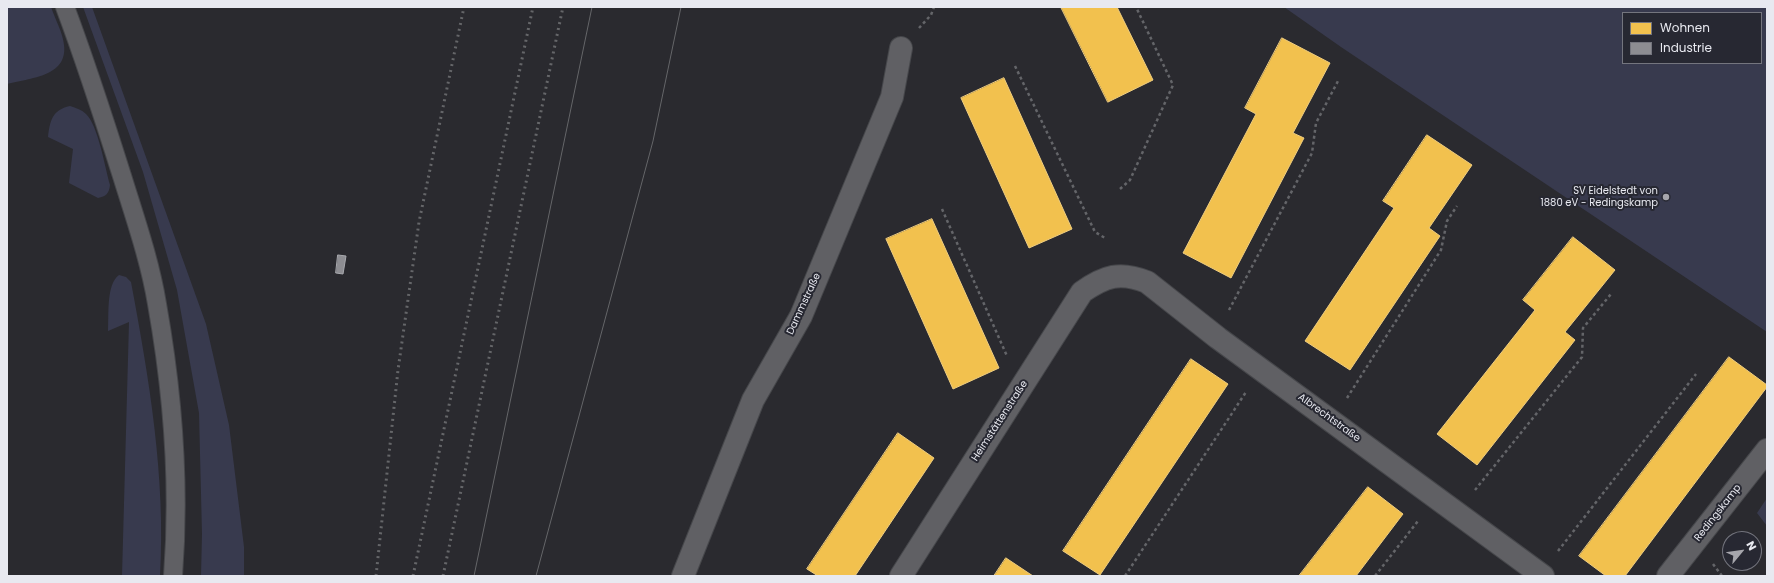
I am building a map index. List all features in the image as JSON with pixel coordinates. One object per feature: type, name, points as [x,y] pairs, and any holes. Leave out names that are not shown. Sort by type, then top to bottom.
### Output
[{"type":"street","name":"Dammstraße","points":[[683,576],[753,400],[801,316],[892,97],[901,48]]},
{"type":"street","name":"Albrechtstraße","points":[[1109,277],[1128,276],[1147,282],[1218,338],[1543,576]]},
{"type":"street","name":"Heimstättenstraße","points":[[900,576],[1082,292],[1095,283],[1109,277]]},
{"type":"street","name":"Redingskamp","points":[[1668,576],[1767,450]]},
{"type":"lane","points":[[64,7],[89,72],[136,220],[157,303],[169,381],[175,466],[174,576]]},
{"type":"path","points":[[1120,189],[1130,180],[1173,85],[1136,7]]},
{"type":"path","points":[[1015,66],[1094,232],[1105,238]]},
{"type":"path","points":[[1227,313],[1312,154],[1316,122],[1338,81]]},
{"type":"path","points":[[1345,401],[1441,250],[1448,221],[1457,206]]},
{"type":"path","points":[[942,208],[1008,359]]},
{"type":"path","points":[[1473,493],[1582,358],[1583,328],[1611,294]]},
{"type":"path","points":[[1556,555],[1696,374]]},
{"type":"path","points":[[1125,576],[1248,389]]},
{"type":"path","points":[[1375,576],[1421,517]]},
{"type":"path","points":[[1708,558],[1722,576]]},
{"type":"shaded area","points":[[7,7],[51,7],[61,31],[64,45],[64,56],[60,64],[54,70],[36,77],[7,84]]},
{"type":"shaded area","points":[[83,7],[92,7],[206,324],[229,425],[244,547],[244,576],[201,576],[202,534],[199,413],[177,290],[143,172]]},
{"type":"shaded area","name":"SV Eidelstedt von 1880 eV - Redingskamp","points":[[1284,7],[1767,7],[1767,332],[1341,47]]},
{"type":"shaded area","points":[[70,106],[81,110],[86,114],[98,137],[110,185],[108,193],[98,198],[69,183],[73,149],[48,137],[53,117],[59,110]]},
{"type":"shaded area","points":[[119,275],[126,277],[131,282],[150,391],[161,502],[160,576],[122,576],[129,322],[108,331],[110,293],[115,279]]},
{"type":"shaded area","points":[[1767,498],[1767,526],[1757,513]]},
{"type":"building: Wohnen","points":[[1061,7],[1117,7],[1153,80],[1108,102]]},
{"type":"building: Wohnen","points":[[1282,38],[1330,63],[1293,133],[1304,138],[1231,278],[1183,253],[1256,114],[1245,108]]},
{"type":"building: Wohnen","points":[[1004,78],[1072,229],[1029,248],[961,98]]},
{"type":"building: Wohnen","points":[[1427,135],[1472,165],[1429,228],[1440,236],[1350,370],[1305,341],[1394,208],[1383,201]]},
{"type":"building: Wohnen","points":[[932,219],[999,368],[953,389],[886,239]]},
{"type":"building: Wohnen","points":[[1573,237],[1615,270],[1565,332],[1575,340],[1477,465],[1437,434],[1535,310],[1523,300]]},
{"type":"building: Wohnen","points":[[1729,357],[1767,385],[1767,387],[1625,576],[1606,576],[1579,556]]},
{"type":"building: Wohnen","points":[[1191,359],[1228,384],[1100,575],[1063,551]]},
{"type":"building: Wohnen","points":[[898,433],[934,458],[855,576],[818,576],[807,569]]},
{"type":"building: Wohnen","points":[[1368,487],[1403,514],[1356,576],[1299,576]]},
{"type":"building: Wohnen","points":[[1006,558],[1033,576],[994,576]]},
{"type":"building: Industrie","points":[[338,255],[346,256],[343,274],[336,273]]},
{"type":"tram line","points":[[474,576],[592,7]]},
{"type":"tram line","points":[[536,576],[653,141],[681,7]]},
{"type":"railway","points":[[376,576],[398,370],[419,222],[464,7]]},
{"type":"railway","points":[[413,576],[533,7]]},
{"type":"railway","points":[[443,576],[563,7]]},
{"type":"place","name":"SV Eidelstedt von 1880 eV - Redingskamp","points":[[1666,197]]}]
